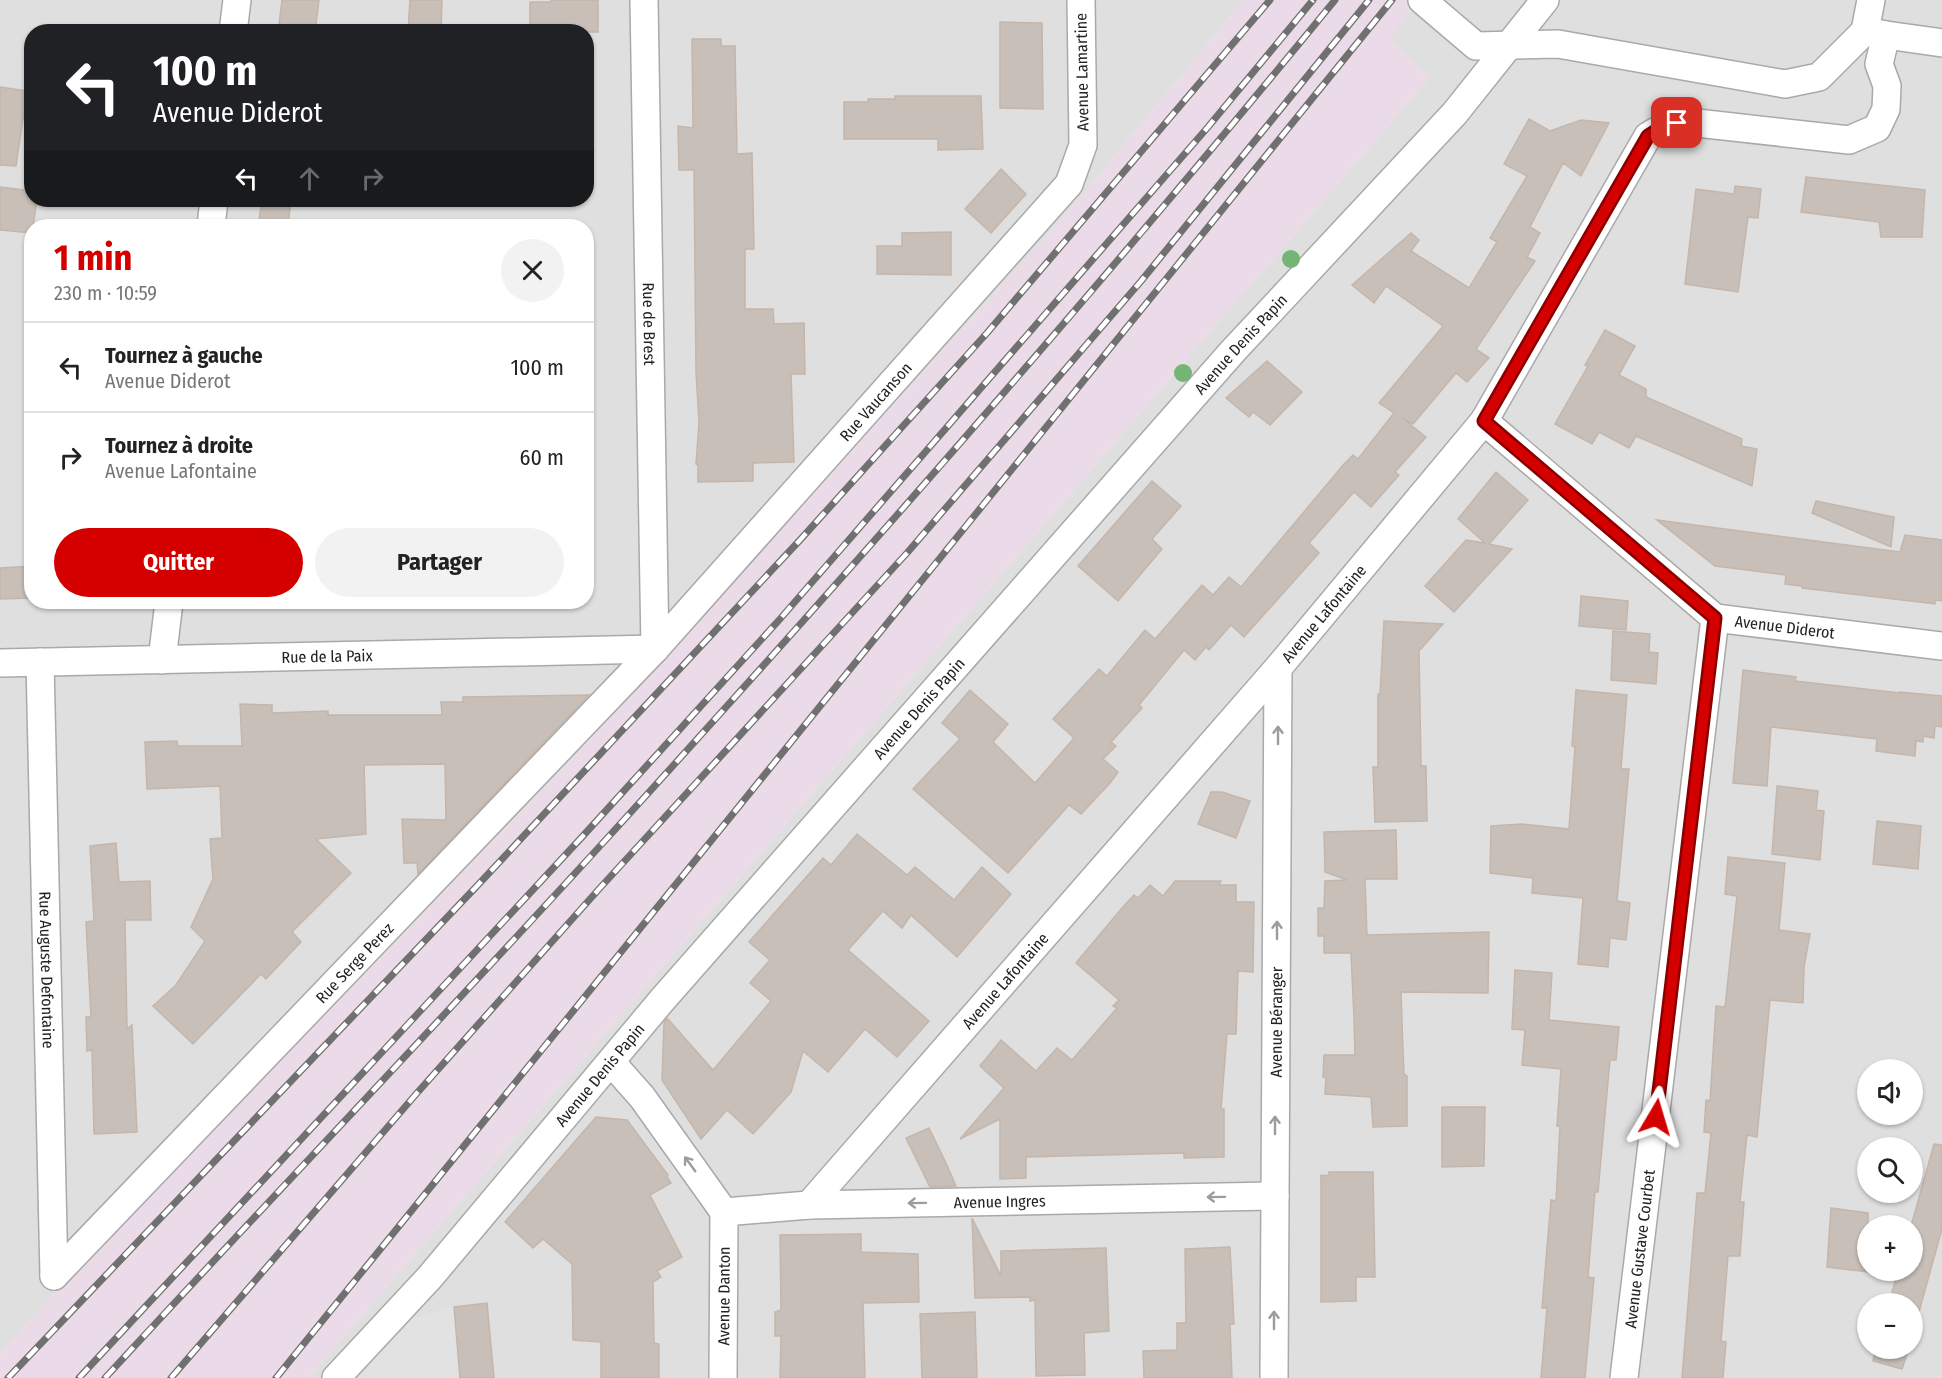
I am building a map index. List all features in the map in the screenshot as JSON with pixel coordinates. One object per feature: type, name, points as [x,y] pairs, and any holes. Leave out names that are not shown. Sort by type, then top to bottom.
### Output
[{"type":"street","points":[[234,24],[237,0]]},
{"type":"street","name":"Rue de Brest","points":[[644,0],[655,649]]},
{"type":"street","name":"Avenue Lamartine","points":[[1081,0],[1083,145]]},
{"type":"street","name":"Avenue Denis Papin","points":[[336,1378],[430,1277],[663,999],[1233,351],[1455,113],[1545,0]]},
{"type":"street","points":[[1871,0],[1875,33]]},
{"type":"street","points":[[1432,8],[1476,46],[1558,44],[1785,84],[1819,77],[1875,33],[1942,43]]},
{"type":"street","name":"Avenue Lafontaine","points":[[809,1205],[1278,668],[1484,421],[1648,136],[1662,127],[1677,123],[1697,123],[1849,140],[1877,128],[1886,109],[1887,86],[1879,64],[1875,33]]},
{"type":"street","name":"Rue Vaucanson","points":[[655,649],[1069,184],[1083,145]]},
{"type":"street","name":"Avenue Diderot","points":[[1484,421],[1715,618],[1942,646]]},
{"type":"street","points":[[162,660],[168,609]]},
{"type":"street","name":"Avenue Gustave Courbet","points":[[1624,1378],[1715,618]]},
{"type":"street","name":"Rue de la Paix","points":[[0,663],[655,649]]},
{"type":"street","name":"Rue Serge Perez","points":[[54,1276],[655,649]]},
{"type":"street","name":"Rue Auguste Defontaine","points":[[40,662],[54,1276]]},
{"type":"street","name":"Avenue Béranger","points":[[1274,1378],[1278,668]]},
{"type":"street","points":[[611,1062],[642,1097],[724,1212]]},
{"type":"street","name":"Avenue Ingres","points":[[724,1212],[809,1205],[1275,1196]]},
{"type":"street","name":"Avenue Danton","points":[[723,1378],[724,1212]]},
{"type":"shaded area","points":[[0,0],[1244,0],[1064,217],[565,767],[0,1353]]},
{"type":"shaded area","points":[[1244,0],[1420,0],[1389,38],[1429,78],[308,1378],[0,1378],[0,1353],[565,767],[1064,217]]},
{"type":"shaded area","points":[[1420,0],[1942,0],[1942,1378],[308,1378],[1429,78],[1388,38]]},
{"type":"shaded area","points":[[454,1307],[460,1378],[358,1378],[412,1319]]},
{"type":"building","points":[[282,0],[319,0],[316,24],[279,24]]},
{"type":"building","points":[[410,0],[442,0],[441,24],[408,24]]},
{"type":"building","points":[[551,0],[598,0],[598,32],[594,32],[594,24],[530,24],[530,2],[551,2]]},
{"type":"building","points":[[1000,22],[1042,23],[1043,109],[1000,108]]},
{"type":"building","points":[[692,39],[721,39],[721,46],[735,46],[737,154],[752,153],[754,249],[745,249],[745,309],[773,309],[774,324],[804,323],[805,374],[791,374],[794,462],[753,463],[753,481],[698,482],[694,170],[679,170],[678,126],[693,128]]},
{"type":"building","points":[[0,87],[24,91],[24,111],[16,166],[0,165]]},
{"type":"building","points":[[895,96],[981,96],[983,149],[938,150],[938,139],[844,139],[844,102],[895,99]]},
{"type":"building","points":[[1529,119],[1550,131],[1581,120],[1609,123],[1581,176],[1563,163],[1530,227],[1540,233],[1527,257],[1535,261],[1476,349],[1489,358],[1467,382],[1456,373],[1413,424],[1402,418],[1426,437],[1395,472],[1399,475],[1371,507],[1354,492],[1309,543],[1319,553],[1244,637],[1231,625],[1209,650],[1206,647],[1195,660],[1184,650],[1139,705],[1142,708],[1111,742],[1116,746],[1103,759],[1118,772],[1110,783],[1081,814],[1069,805],[1008,873],[913,789],[960,739],[942,723],[970,690],[1008,724],[993,742],[1035,783],[1074,738],[1053,719],[1099,669],[1107,676],[1145,630],[1155,639],[1202,585],[1213,595],[1229,577],[1241,587],[1344,464],[1353,455],[1358,459],[1394,413],[1379,403],[1443,326],[1386,286],[1374,303],[1352,285],[1411,233],[1419,240],[1411,251],[1469,288],[1497,242],[1490,238],[1527,176],[1504,164]]},
{"type":"building","points":[[1001,169],[1026,194],[991,233],[965,209]]},
{"type":"building","points":[[1806,177],[1925,190],[1922,237],[1881,237],[1879,222],[1801,212]]},
{"type":"building","points":[[1735,186],[1761,189],[1758,218],[1748,217],[1738,292],[1685,284],[1696,189],[1734,194]]},
{"type":"building","points":[[0,187],[24,190],[24,207],[36,207],[34,219],[24,219],[24,232],[0,230]]},
{"type":"building","points":[[261,207],[290,207],[289,219],[259,219]]},
{"type":"building","points":[[951,232],[951,275],[877,274],[877,246],[902,246],[902,233]]},
{"type":"building","points":[[1605,330],[1635,346],[1619,375],[1646,389],[1646,397],[1742,439],[1741,446],[1757,449],[1752,486],[1636,436],[1629,448],[1599,432],[1592,444],[1555,424],[1588,366],[1585,365]]},
{"type":"building","points":[[1267,361],[1302,392],[1270,425],[1253,412],[1249,417],[1226,398]]},
{"type":"building","points":[[1496,472],[1528,500],[1489,544],[1512,549],[1454,612],[1425,586],[1466,540],[1485,543],[1458,519]]},
{"type":"building","points":[[1152,481],[1181,506],[1152,539],[1162,549],[1118,601],[1078,566]]},
{"type":"building","points":[[1816,501],[1894,517],[1891,547],[1812,513]]},
{"type":"building","points":[[1657,520],[1900,552],[1905,535],[1942,540],[1942,601],[1935,600],[1935,604],[1802,588],[1802,586],[1785,584],[1786,575],[1715,566]]},
{"type":"building","points":[[24,566],[24,598],[0,599],[0,568]]},
{"type":"building","points":[[1581,596],[1628,601],[1626,630],[1579,626]]},
{"type":"building","points":[[1384,621],[1443,624],[1419,651],[1421,766],[1426,766],[1427,821],[1375,822],[1373,767],[1378,767],[1378,694],[1380,694]]},
{"type":"building","points":[[1613,631],[1650,634],[1649,652],[1658,653],[1656,684],[1611,680]]},
{"type":"building","points":[[1743,670],[1796,677],[1795,681],[1942,696],[1942,727],[1935,726],[1934,738],[1923,736],[1923,742],[1916,741],[1915,756],[1876,751],[1877,739],[1771,727],[1767,786],[1733,783]]},
{"type":"building","points":[[1576,690],[1627,695],[1621,769],[1629,769],[1617,901],[1630,903],[1626,940],[1610,938],[1608,967],[1578,964],[1583,898],[1532,893],[1533,878],[1490,873],[1491,826],[1522,824],[1569,829],[1575,747],[1572,746]]},
{"type":"building","points":[[589,695],[418,874],[417,863],[404,863],[402,819],[446,820],[445,764],[364,765],[366,834],[316,839],[351,873],[292,932],[301,942],[266,979],[261,974],[193,1044],[153,1006],[176,985],[205,941],[191,927],[213,879],[210,839],[222,838],[220,786],[147,789],[145,742],[177,741],[178,746],[242,746],[240,704],[272,705],[272,713],[328,711],[328,715],[442,715],[441,702],[463,702],[463,697]]},
{"type":"building","points":[[1777,786],[1818,791],[1816,810],[1824,811],[1820,860],[1772,854]]},
{"type":"building","points":[[1211,792],[1222,792],[1250,801],[1236,838],[1198,824]]},
{"type":"building","points":[[1877,821],[1921,826],[1918,869],[1873,864]]},
{"type":"building","points":[[1396,830],[1397,879],[1365,879],[1367,935],[1489,932],[1488,993],[1401,992],[1404,1074],[1407,1076],[1407,1126],[1373,1127],[1371,1097],[1325,1094],[1324,1055],[1355,1055],[1354,1018],[1351,953],[1324,953],[1324,936],[1318,936],[1318,908],[1324,908],[1325,881],[1347,880],[1325,872],[1324,832]]},
{"type":"building","points":[[857,834],[907,875],[915,867],[954,900],[982,867],[1011,894],[957,957],[911,915],[902,928],[883,911],[848,950],[929,1021],[897,1057],[865,1029],[828,1072],[803,1051],[791,1092],[753,1134],[727,1110],[701,1139],[662,1080],[664,1023],[667,1018],[713,1070],[771,1001],[750,983],[770,960],[749,942],[823,858],[831,865]]},
{"type":"building","points":[[116,843],[119,882],[150,881],[151,920],[125,920],[127,1029],[132,1025],[137,1132],[94,1134],[92,1050],[87,1051],[86,1017],[91,1017],[86,922],[94,921],[90,846]]},
{"type":"building","points":[[1728,857],[1785,863],[1779,930],[1810,934],[1804,967],[1803,1003],[1770,1000],[1757,1137],[1747,1135],[1740,1202],[1744,1202],[1740,1256],[1728,1256],[1721,1341],[1726,1342],[1723,1378],[1682,1378],[1697,1193],[1705,1193],[1711,1133],[1704,1132],[1706,1100],[1710,1101],[1716,1006],[1725,1007],[1737,896],[1725,894]]},
{"type":"building","points":[[1175,881],[1221,881],[1219,885],[1236,885],[1236,902],[1254,902],[1253,972],[1238,971],[1236,1034],[1227,1034],[1221,1109],[1224,1109],[1224,1157],[1184,1158],[1184,1153],[1026,1157],[1026,1178],[1000,1179],[1000,1119],[960,1139],[1004,1088],[980,1066],[1001,1040],[1036,1071],[1057,1048],[1072,1060],[1117,1008],[1113,1006],[1119,1000],[1076,963],[1134,895],[1138,898],[1150,885],[1163,896]]},
{"type":"building","points":[[1515,970],[1552,973],[1549,1020],[1619,1027],[1616,1060],[1610,1060],[1598,1192],[1595,1192],[1588,1277],[1594,1278],[1585,1378],[1541,1378],[1547,1308],[1542,1308],[1551,1200],[1556,1201],[1560,1126],[1557,1126],[1561,1069],[1522,1065],[1525,1030],[1512,1029]]},
{"type":"building","points":[[1442,1107],[1485,1107],[1484,1166],[1442,1167]]},
{"type":"building","points":[[596,1117],[627,1120],[668,1175],[671,1183],[650,1195],[682,1257],[657,1271],[661,1277],[653,1282],[654,1343],[659,1344],[659,1378],[601,1378],[601,1342],[573,1340],[572,1264],[543,1239],[533,1248],[505,1222]]},
{"type":"building","points":[[929,1128],[956,1186],[930,1187],[906,1138]]},
{"type":"building","points":[[1934,1144],[1942,1145],[1942,1229],[1923,1297],[1923,1293],[1892,1293],[1895,1281],[1923,1281],[1923,1215],[1914,1215],[1917,1203],[1923,1203],[1923,1183]]},
{"type":"building","points":[[1329,1172],[1373,1172],[1375,1277],[1356,1277],[1356,1301],[1321,1302],[1321,1175],[1328,1176]]},
{"type":"building","points":[[1831,1208],[1868,1213],[1868,1215],[1857,1215],[1857,1271],[1827,1267]]},
{"type":"building","points":[[972,1218],[1001,1276],[1001,1251],[1106,1248],[1109,1331],[1084,1333],[1085,1375],[1036,1376],[1035,1300],[1030,1301],[1030,1297],[975,1298]]},
{"type":"building","points":[[861,1234],[861,1252],[918,1254],[919,1302],[863,1303],[865,1378],[780,1378],[781,1336],[775,1336],[775,1312],[781,1310],[780,1235]]},
{"type":"building","points":[[1230,1247],[1234,1324],[1230,1324],[1232,1378],[1144,1378],[1143,1351],[1177,1350],[1177,1323],[1186,1323],[1185,1249]]},
{"type":"building","points":[[487,1303],[494,1378],[460,1378],[454,1307]]},
{"type":"building","points":[[975,1312],[977,1378],[922,1378],[920,1314]]},
{"type":"building","points":[[1873,1359],[1905,1359],[1902,1369],[1873,1361]]},
{"type":"railway","points":[[8,1378],[476,887],[800,540],[987,333],[1270,0]]},
{"type":"railway","points":[[79,1378],[582,837],[780,619],[1208,127],[1313,0]]},
{"type":"railway","points":[[105,1378],[548,902],[796,629],[1069,317],[1335,0]]},
{"type":"railway","points":[[171,1378],[417,1093],[599,889],[907,553],[1142,280],[1369,0]]},
{"type":"railway","points":[[276,1378],[1392,0]]},
{"type":"route","points":[[1656,1117],[1715,618],[1484,421],[1648,136],[1662,127],[1677,123]]}]
